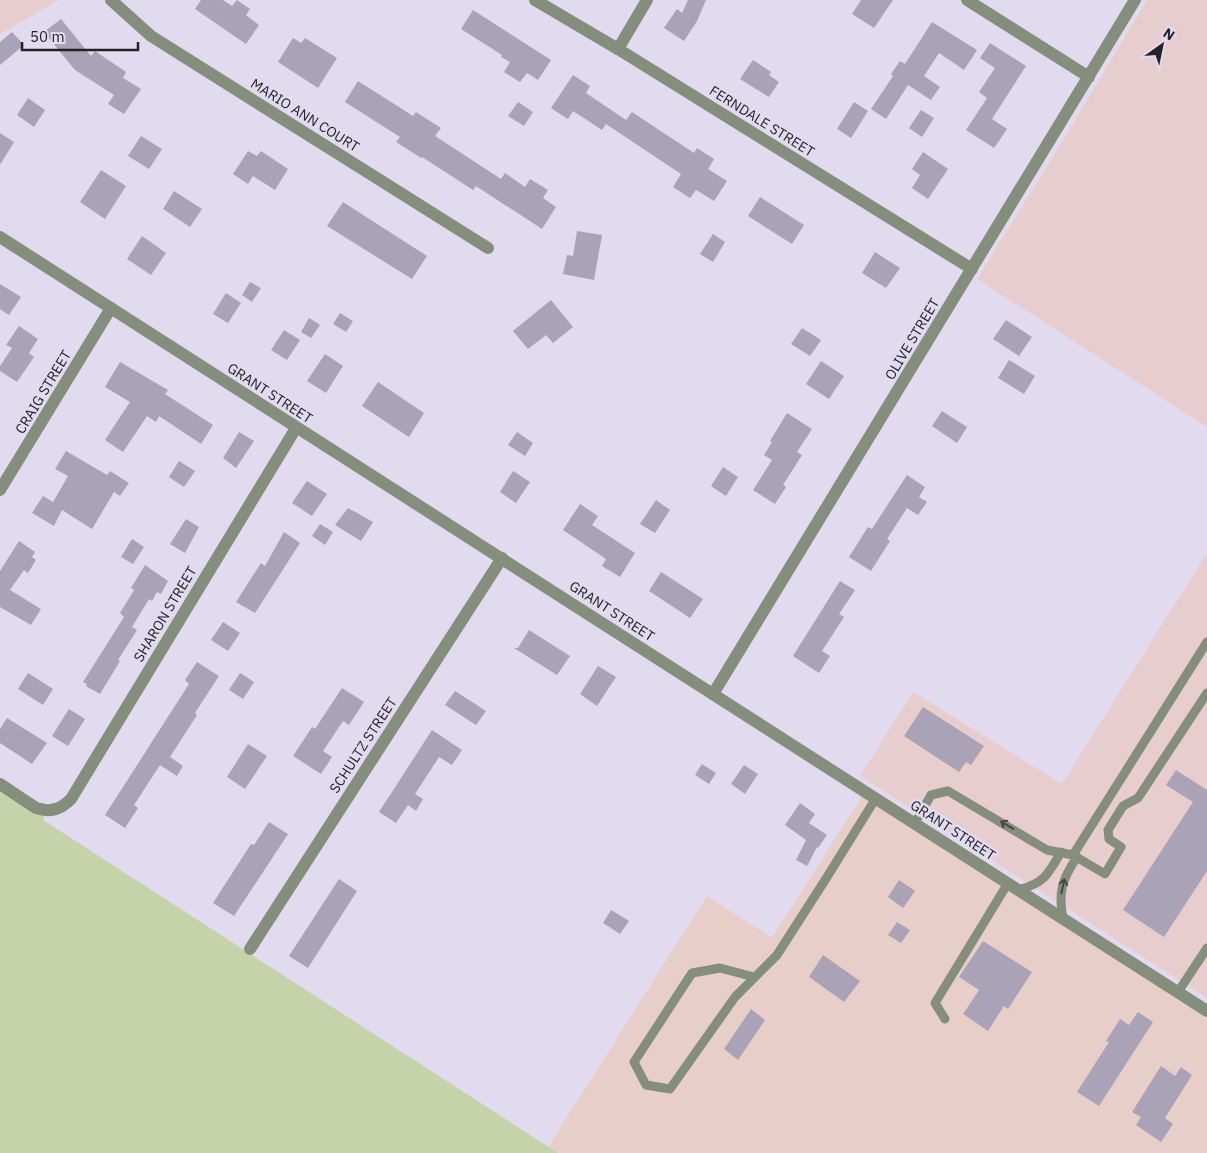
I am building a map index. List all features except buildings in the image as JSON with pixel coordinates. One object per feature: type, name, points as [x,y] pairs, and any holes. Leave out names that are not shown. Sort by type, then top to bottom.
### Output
[{"type":"street","name":"MARIO ANN COURT","points":[[111,0],[151,36],[488,248]]},
{"type":"street","name":"FERNDALE STREET","points":[[535,0],[618,49],[972,269]]},
{"type":"street","points":[[618,49],[646,0]]},
{"type":"street","points":[[967,0],[1089,77]]},
{"type":"street","name":"OLIVE STREET","points":[[713,694],[1135,0]]},
{"type":"street","name":"GRANT STREET","points":[[0,237],[1207,1011]]},
{"type":"street","name":"CRAIG STREET","points":[[0,490],[111,308]]},
{"type":"street","name":"SHARON STREET","points":[[0,784],[36,808],[43,810],[54,810],[63,807],[71,799],[296,428]]},
{"type":"street","name":"SCHULTZ STREET","points":[[250,949],[502,558]]},
{"type":"lane","points":[[1063,918],[1060,901],[1063,881],[1074,856],[1207,642]]},
{"type":"lane","points":[[915,823],[931,795],[948,792],[1047,850],[1074,856],[1104,874],[1121,847],[1109,839],[1108,830],[1123,806],[1138,798],[1207,693]]},
{"type":"lane","points":[[754,977],[720,968],[692,973],[634,1062],[646,1085],[670,1089],[735,997],[777,955],[876,798]]},
{"type":"lane","points":[[945,1019],[935,1003],[1013,886],[1034,886],[1052,868],[1061,852]]},
{"type":"lane","points":[[1178,992],[1207,948]]},
{"type":"shaded area","points":[[0,0],[59,0],[0,34]]},
{"type":"shaded area","points":[[1147,0],[1207,0],[1207,427],[977,279]]},
{"type":"shaded area","points":[[1207,553],[1207,998],[860,776],[913,692],[1062,784]]},
{"type":"shaded area","points":[[862,796],[1207,1018],[1207,1153],[558,1153],[548,1147],[707,896],[772,938]]},
{"type":"green space","points":[[0,788],[45,814],[43,820],[558,1153],[0,1153]]}]
